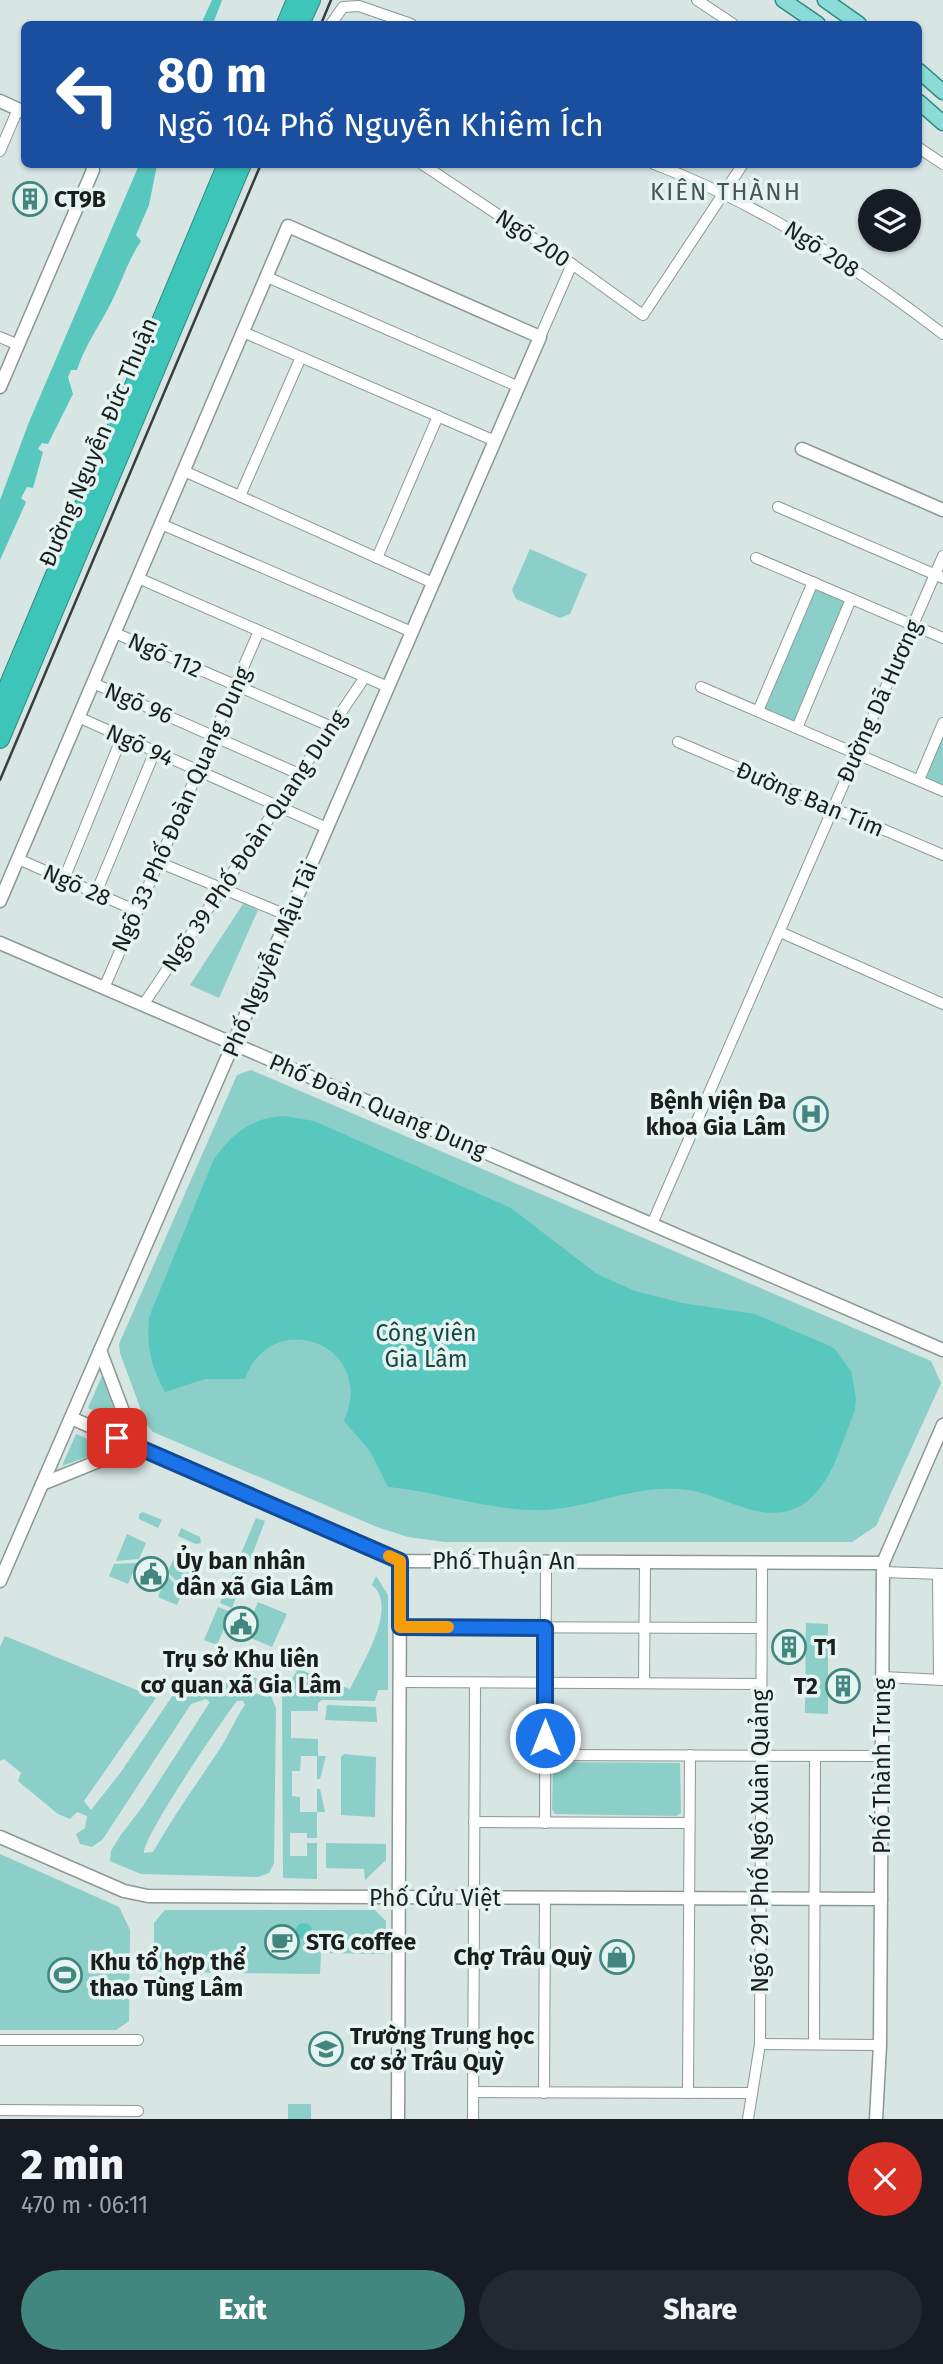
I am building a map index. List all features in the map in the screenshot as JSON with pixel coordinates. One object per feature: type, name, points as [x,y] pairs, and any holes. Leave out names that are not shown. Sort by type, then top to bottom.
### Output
[{"type":"highway","points":[[287,21],[296,0]]},
{"type":"highway","points":[[301,21],[311,0]]},
{"type":"highway","name":"Đường Nguyễn Đức Thuận","points":[[0,706],[226,168]]},
{"type":"highway","name":"Đường Nguyễn Đức Thuận","points":[[1,735],[240,168]]},
{"type":"main road","points":[[783,0],[814,21]]},
{"type":"main road","points":[[825,0],[855,21]]},
{"type":"main road","points":[[922,74],[943,92]]},
{"type":"main road","points":[[922,105],[943,123]]},
{"type":"street","points":[[697,0],[728,21]]},
{"type":"street","points":[[333,21],[343,7],[360,3],[404,21]]},
{"type":"street","points":[[0,102],[21,110],[0,151]]},
{"type":"street","points":[[922,150],[943,164]]},
{"type":"street","points":[[0,387],[93,168]]},
{"type":"street","name":"Ngõ 200","points":[[428,168],[643,315],[724,194]]},
{"type":"street","name":"Ngõ 208","points":[[663,168],[724,194],[817,244],[943,334]]},
{"type":"street","points":[[724,194],[740,168]]},
{"type":"street","points":[[0,901],[288,226],[540,337],[572,264]]},
{"type":"street","points":[[267,277],[519,387]]},
{"type":"street","points":[[243,332],[495,441]]},
{"type":"street","points":[[0,337],[18,345]]},
{"type":"street","name":"Phố Nguyễn Mậu Tài","points":[[0,1581],[540,337]]},
{"type":"street","points":[[240,496],[301,357]]},
{"type":"street","points":[[376,558],[438,416]]},
{"type":"street","points":[[802,449],[943,510]]},
{"type":"street","points":[[184,471],[433,583]]},
{"type":"street","points":[[778,507],[939,576]]},
{"type":"street","points":[[161,524],[412,632]]},
{"type":"street","name":"Đường Dã Hương","points":[[652,1224],[913,625],[939,576],[943,556]]},
{"type":"street","points":[[756,558],[943,638]]},
{"type":"street","points":[[138,578],[388,687]]},
{"type":"street","points":[[758,711],[813,582]]},
{"type":"street","points":[[797,728],[851,599]]},
{"type":"street","name":"Ngõ 33 Phố Đoàn Quang Dung","points":[[104,988],[259,631]]},
{"type":"street","name":"Ngõ 112","points":[[115,633],[332,727]]},
{"type":"street","name":"Ngõ 39 Phố Đoàn Quang Dung","points":[[143,1005],[366,677]]},
{"type":"street","name":"Ngõ 96","points":[[93,683],[299,774]]},
{"type":"street","points":[[701,687],[943,791]]},
{"type":"street","name":"Ngõ 94","points":[[78,718],[327,828]]},
{"type":"street","points":[[919,780],[943,723]]},
{"type":"street","points":[[64,879],[122,737]]},
{"type":"street","name":"Đường Ban Tím","points":[[678,742],[943,855]]},
{"type":"street","points":[[96,893],[155,751]]},
{"type":"street","name":"Ngõ 28","points":[[18,859],[137,911]]},
{"type":"street","points":[[158,862],[289,916]]},
{"type":"street","points":[[780,932],[943,1004]]},
{"type":"street","name":"Phố Đoàn Quang Dung","points":[[0,943],[943,1350]]},
{"type":"street","points":[[42,1484],[136,1446],[100,1350]]},
{"type":"street","name":"Phố Thuận An","points":[[71,1418],[400,1561],[762,1562],[883,1568]]},
{"type":"street","name":"Phố Thành Trung","points":[[876,2119],[880,2045],[883,1568],[943,1425]]},
{"type":"street","points":[[398,2119],[400,1561]]},
{"type":"street","points":[[545,1823],[546,1561]]},
{"type":"street","points":[[644,1683],[645,1562]]},
{"type":"street","name":"Ngõ 291 Phố Ngô Xuân Quảng","points":[[748,2119],[760,2044],[762,1562]]},
{"type":"street","points":[[883,1568],[940,1574],[941,1680],[883,1677]]},
{"type":"street","points":[[400,1627],[761,1629]]},
{"type":"street","points":[[400,1682],[761,1684]]},
{"type":"street","points":[[473,2119],[474,1683]]},
{"type":"street","points":[[545,1755],[882,1756]]},
{"type":"street","points":[[688,2093],[690,1755]]},
{"type":"street","points":[[814,2044],[815,1756]]},
{"type":"street","points":[[474,1822],[689,1823]]},
{"type":"street","name":"Phố Cửu Việt","points":[[0,1837],[140,1895],[881,1899]]},
{"type":"street","points":[[544,2092],[545,1898]]},
{"type":"street","points":[[0,2040],[138,2040]]},
{"type":"street","points":[[760,2044],[880,2045]]},
{"type":"street","points":[[473,2092],[752,2094]]},
{"type":"street","points":[[0,2110],[65,2115],[138,2111]]},
{"type":"green space","points":[[530,549],[587,574],[570,614],[560,618],[516,599],[512,590]]},
{"type":"green space","points":[[813,582],[852,599],[797,728],[758,711]]},
{"type":"green space","points":[[943,723],[943,791],[919,780]]},
{"type":"green space","points":[[243,904],[258,910],[219,998],[190,985]]},
{"type":"green space","name":"Công viên Gia Lâm","points":[[251,1070],[931,1361],[941,1383],[876,1526],[852,1542],[445,1542],[408,1537],[377,1527],[153,1432],[146,1424],[119,1344],[237,1075]]},
{"type":"green space","points":[[102,1376],[119,1423],[88,1408]]},
{"type":"green space","points":[[76,1434],[79,1435],[109,1449],[62,1466]]},
{"type":"green space","points":[[143,1512],[162,1520],[158,1528],[139,1519],[139,1514]]},
{"type":"green space","points":[[256,1518],[265,1521],[232,1608],[220,1603]]},
{"type":"green space","points":[[181,1528],[200,1537],[201,1543],[196,1544],[178,1536]]},
{"type":"green space","points":[[127,1534],[146,1543],[139,1559],[116,1561]]},
{"type":"green space","points":[[175,1555],[195,1564],[184,1590],[168,1572]]},
{"type":"green space","points":[[137,1563],[128,1584],[109,1576],[114,1564]]},
{"type":"green space","points":[[167,1575],[182,1593],[177,1605],[158,1597]]},
{"type":"green space","points":[[376,1576],[388,1595],[388,1690],[378,1690],[375,1701],[322,1700],[318,1703],[318,1711],[291,1711],[291,1738],[318,1739],[318,1756],[326,1756],[320,1779],[317,1779],[317,1756],[301,1756],[300,1771],[292,1771],[292,1796],[300,1797],[300,1812],[317,1812],[317,1838],[307,1838],[307,1833],[290,1833],[290,1856],[307,1856],[307,1843],[317,1843],[317,1879],[283,1878],[282,1690],[183,1689],[187,1681],[207,1686],[211,1679],[225,1685],[228,1677],[248,1686],[252,1677],[280,1687],[290,1682],[298,1669],[350,1689],[380,1621],[382,1607],[379,1594],[372,1585]]},
{"type":"green space","points":[[258,1602],[287,1614],[272,1647],[244,1635]]},
{"type":"green space","points":[[218,1607],[231,1612],[217,1645],[204,1640]]},
{"type":"green space","points":[[806,1623],[828,1624],[828,1714],[805,1713]]},
{"type":"green space","points":[[5,1636],[156,1698],[84,1801],[91,1810],[121,1772],[175,1692],[270,1694],[276,1708],[274,1863],[269,1873],[258,1877],[141,1874],[110,1861],[111,1851],[120,1836],[143,1806],[210,1702],[206,1699],[191,1704],[103,1839],[92,1847],[80,1844],[76,1834],[85,1828],[87,1816],[77,1812],[70,1819],[58,1814],[18,1781],[21,1773],[4,1759],[0,1761],[0,1647]],"holes":[[[237,1701],[243,1701],[245,1705],[224,1742],[153,1852],[144,1853],[156,1826],[184,1778]]]},
{"type":"green space","points":[[327,1705],[376,1707],[377,1722],[325,1720]]},
{"type":"green space","points":[[344,1754],[376,1757],[375,1817],[341,1815],[341,1757]]},
{"type":"green space","points":[[559,1762],[680,1763],[681,1813],[676,1816],[555,1814],[552,1809],[553,1767]]},
{"type":"green space","points":[[317,1789],[320,1789],[325,1812],[317,1812]]},
{"type":"green space","points":[[326,1843],[386,1844],[386,1860],[365,1880],[364,1869],[326,1868]]},
{"type":"green space","name":"Khu tổ hợp thể thao Tùng Lâm","points":[[0,1854],[119,1907],[130,1930],[129,2021],[116,2030],[0,2030]]},
{"type":"green space","points":[[165,1910],[375,1910],[386,1921],[385,1954],[321,1953],[320,1974],[154,1972],[154,1923]]},
{"type":"green space","points":[[288,2104],[311,2104],[311,2119],[288,2119]]},
{"type":"shaded area","points":[[212,0],[222,0],[214,21],[202,21]]},
{"type":"shaded area","points":[[138,168],[156,168],[149,205],[136,235],[141,241],[77,370],[71,370],[68,377],[73,394],[48,444],[42,443],[38,449],[43,452],[33,488],[27,487],[21,498],[26,502],[0,560],[0,500],[29,422]]},
{"type":"shaded area","name":"Công viên Gia Lâm","points":[[285,1116],[314,1121],[511,1208],[597,1274],[635,1291],[682,1303],[755,1314],[834,1348],[851,1371],[856,1398],[855,1410],[833,1465],[818,1491],[796,1508],[769,1513],[688,1490],[633,1492],[582,1505],[526,1510],[388,1487],[370,1451],[344,1421],[351,1394],[347,1372],[334,1354],[317,1343],[297,1339],[276,1344],[258,1356],[245,1379],[205,1379],[165,1392],[151,1356],[149,1317],[213,1161],[243,1129],[262,1120]]},
{"type":"shaded area","points":[[304,1923],[312,1931],[304,1939],[296,1931]]},
{"type":"railway","points":[[322,21],[331,0]]},
{"type":"railway","points":[[0,780],[259,168]]},
{"type":"slow traffic","points":[[389,1556],[400,1561],[400,1627],[448,1627]]},
{"type":"place","name":"CT9B","points":[[30,199]]},
{"type":"place","name":"Bệnh viện Đa khoa Gia Lâm","points":[[811,1114]]},
{"type":"place","name":"Ủy ban nhân dân xã Gia Lâm","points":[[151,1574]]},
{"type":"place","name":"Trụ sở Khu liên cơ quan xã Gia Lâm","points":[[241,1624]]},
{"type":"place","name":"T1","points":[[789,1647]]},
{"type":"place","name":"T2","points":[[843,1686]]},
{"type":"place","name":"STG coffee","points":[[282,1942]]},
{"type":"place","name":"Chợ Trâu Quỳ","points":[[617,1957]]},
{"type":"place","name":"Khu tổ hợp thể thao Tùng Lâm","points":[[65,1975]]},
{"type":"place","name":"Trường Trung học cơ sở Trâu Quỳ","points":[[326,2049]]},
{"type":"district","name":"KIÊN THÀNH","points":[[726,192]]},
{"type":"route","points":[[117,1438],[400,1561],[400,1627],[545,1628],[545,1738]]}]
